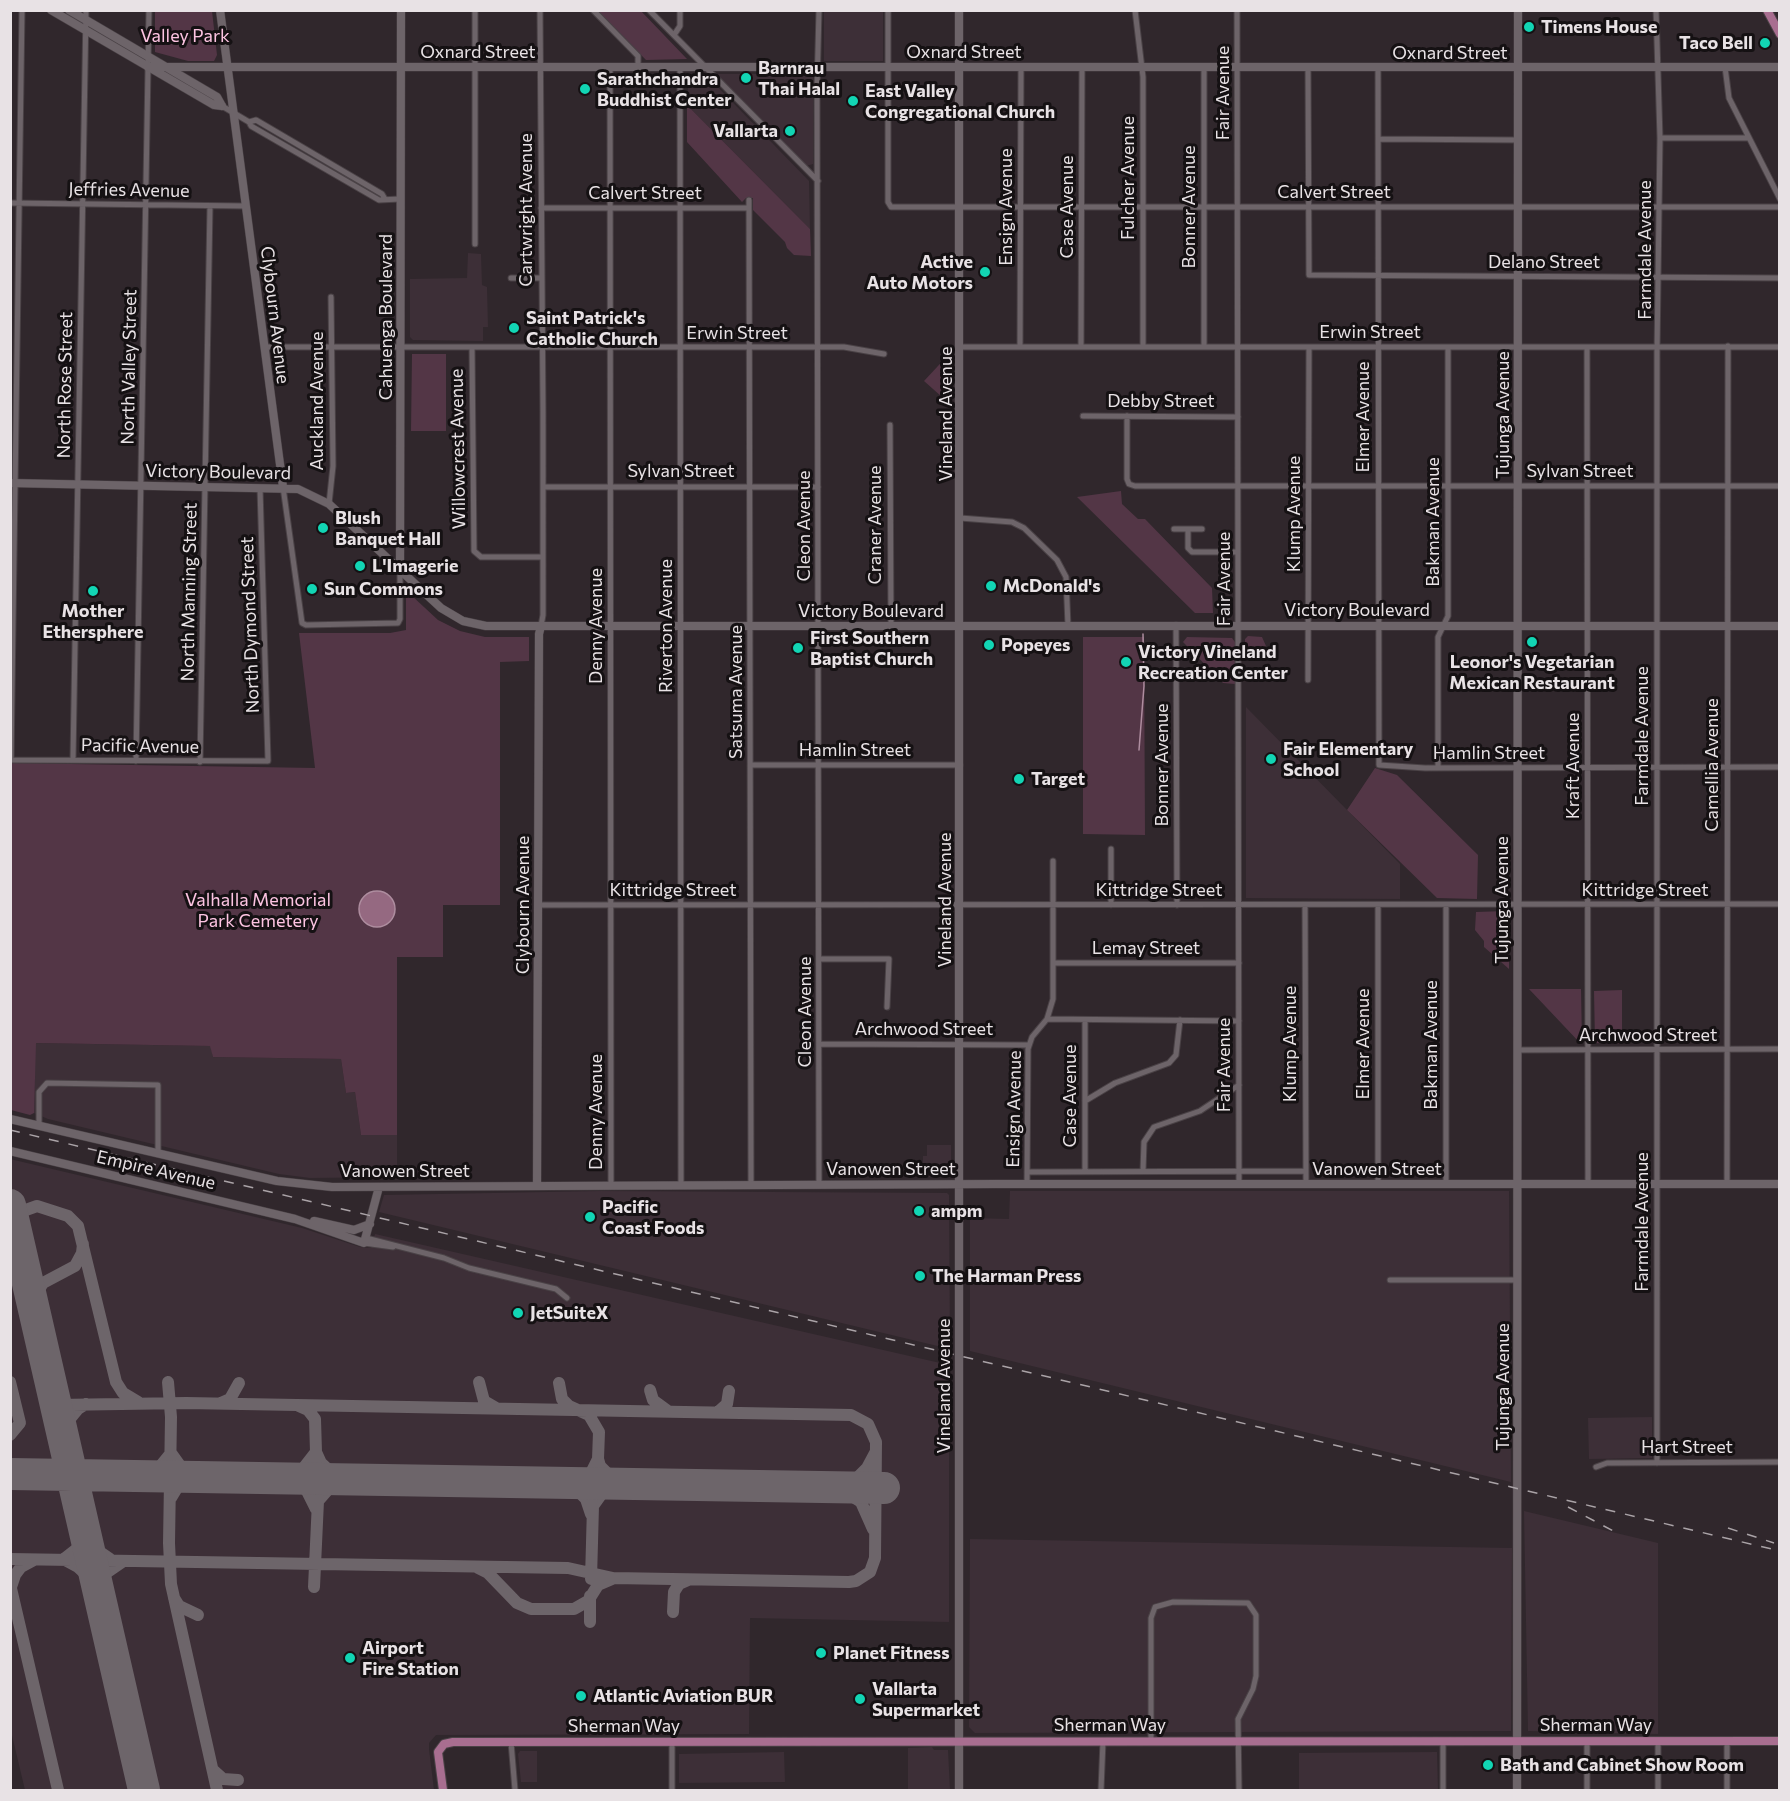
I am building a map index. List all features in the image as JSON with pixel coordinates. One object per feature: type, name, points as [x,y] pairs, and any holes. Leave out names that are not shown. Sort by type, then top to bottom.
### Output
[{"type":"main road","points":[[51,10],[214,105],[222,106]]},
{"type":"main road","points":[[69,10],[217,97],[222,106]]},
{"type":"main road","name":"Clybourn Avenue","points":[[220,10],[283,487]]},
{"type":"main road","name":"Cahuenga Boulevard","points":[[400,571],[401,10]]},
{"type":"main road","name":"Vineland Avenue","points":[[959,10],[961,347],[959,1791]]},
{"type":"main road","name":"Tujunga Avenue","points":[[1517,1791],[1518,10]]},
{"type":"main road","points":[[1767,10],[1779,34]]},
{"type":"main road","name":"Oxnard Street","points":[[148,67],[1779,67]]},
{"type":"main road","name":"Victory Boulevard","points":[[12,483],[283,487],[310,493],[329,504],[441,608],[463,621],[486,626],[1779,626]]},
{"type":"main road","points":[[383,554],[400,548]]},
{"type":"main road","name":"Clybourn Avenue","points":[[537,1185],[538,634],[541,626]]},
{"type":"main road","name":"Vanowen Street","points":[[10,1119],[291,1184],[379,1186],[1779,1184]]},
{"type":"main road","name":"Empire Avenue","points":[[10,1151],[295,1219],[365,1240]]},
{"type":"main road","points":[[365,1240],[379,1186]]},
{"type":"main road","name":"Empire Avenue","points":[[295,1219],[314,1221],[365,1240]]},
{"type":"main road","points":[[314,1221],[354,1230],[370,1224]]},
{"type":"main road","name":"Sherman Way","points":[[443,1791],[438,1756],[441,1746],[448,1743],[1779,1741]]},
{"type":"street","points":[[11,760],[12,483],[20,203],[22,10]]},
{"type":"street","name":"North Rose Street","points":[[73,759],[86,10]]},
{"type":"street","name":"North Valley Street","points":[[136,761],[149,10]]},
{"type":"street","points":[[475,10],[475,244]]},
{"type":"street","name":"Cartwright Avenue","points":[[540,10],[543,487],[541,626]]},
{"type":"street","points":[[594,10],[638,56],[638,67]]},
{"type":"street","points":[[649,10],[818,181]]},
{"type":"street","points":[[674,35],[680,26],[680,10]]},
{"type":"street","name":"Cleon Avenue","points":[[819,10],[819,1185]]},
{"type":"street","points":[[888,10],[889,68]]},
{"type":"street","name":"Fulcher Avenue","points":[[1135,10],[1142,67],[1143,347]]},
{"type":"street","name":"Fair Avenue","points":[[1237,10],[1239,1184]]},
{"type":"street","name":"Farmdale Avenue","points":[[1656,10],[1660,138],[1657,1462]]},
{"type":"street","name":"Denny Avenue","points":[[610,67],[611,1185]]},
{"type":"street","name":"Riverton Avenue","points":[[680,67],[681,1185]]},
{"type":"street","name":"Bonner Avenue","points":[[1204,67],[1204,346]]},
{"type":"street","points":[[1725,67],[1729,98],[1779,199]]},
{"type":"street","name":"Calvert Street","points":[[889,68],[889,205],[1379,208],[1779,207]]},
{"type":"street","name":"Ensign Avenue","points":[[1020,346],[1021,68]]},
{"type":"street","name":"Case Avenue","points":[[1081,346],[1082,68]]},
{"type":"street","points":[[1308,68],[1310,207]]},
{"type":"street","name":"Elmer Avenue","points":[[1378,68],[1380,139],[1379,765]]},
{"type":"street","points":[[222,106],[235,116],[249,122],[256,120],[382,194],[385,198],[400,198]]},
{"type":"street","points":[[1660,138],[1749,138]]},
{"type":"street","points":[[1380,139],[1518,140]]},
{"type":"street","name":"Satsuma Avenue","points":[[749,200],[751,1185]]},
{"type":"street","name":"Jeffries Avenue","points":[[10,203],[246,206]]},
{"type":"street","name":"North Manning Street","points":[[200,762],[210,206]]},
{"type":"street","name":"Delano Street","points":[[1310,207],[1309,275],[1779,278]]},
{"type":"street","name":"Calvert Street","points":[[541,208],[749,208]]},
{"type":"street","points":[[511,278],[541,278]]},
{"type":"street","name":"Auckland Avenue","points":[[329,504],[333,466],[331,297]]},
{"type":"street","name":"Camellia Avenue","points":[[1727,1184],[1728,346]]},
{"type":"street","name":"Erwin Street","points":[[961,347],[1779,346]]},
{"type":"street","name":"Erwin Street","points":[[264,347],[844,347],[884,354]]},
{"type":"street","name":"Klump Avenue","points":[[1308,680],[1309,347]]},
{"type":"street","name":"Bakman Avenue","points":[[1438,768],[1438,636],[1448,616],[1448,347]]},
{"type":"street","name":"Kraft Avenue","points":[[1587,347],[1588,1184]]},
{"type":"street","name":"Willowcrest Avenue","points":[[472,348],[474,550],[481,557],[543,557]]},
{"type":"street","name":"Debby Street","points":[[1083,416],[1238,417]]},
{"type":"street","name":"Sylvan Street","points":[[1127,416],[1129,484],[1779,486]]},
{"type":"street","name":"Craner Avenue","points":[[890,425],[891,626]]},
{"type":"street","name":"North Dymond Street","points":[[260,487],[268,761]]},
{"type":"street","name":"Clybourn Avenue","points":[[283,487],[302,623],[306,625],[398,623]]},
{"type":"street","name":"Sylvan Street","points":[[543,487],[818,487]]},
{"type":"street","points":[[960,518],[1012,522],[1024,528],[1057,560],[1066,577],[1068,626]]},
{"type":"street","points":[[1174,529],[1202,529]]},
{"type":"street","points":[[1188,529],[1188,548],[1192,552],[1238,552]]},
{"type":"street","name":"Cahuenga Boulevard","points":[[398,623],[400,619],[400,571]]},
{"type":"street","name":"Bonner Avenue","points":[[1176,626],[1177,905]]},
{"type":"street","name":"Pacific Avenue","points":[[11,760],[268,761]]},
{"type":"street","name":"Hamlin Street","points":[[751,765],[960,765]]},
{"type":"street","name":"Hamlin Street","points":[[1379,765],[1438,768],[1779,767]]},
{"type":"street","points":[[1111,849],[1111,905]]},
{"type":"street","name":"Ensign Avenue","points":[[1027,1184],[1029,1044],[1047,1019],[1053,999],[1053,861]]},
{"type":"street","name":"Kittridge Street","points":[[538,906],[1779,904]]},
{"type":"street","name":"Klump Avenue","points":[[1305,905],[1306,1184]]},
{"type":"street","name":"Elmer Avenue","points":[[1378,905],[1378,1184]]},
{"type":"street","name":"Bakman Avenue","points":[[1446,905],[1446,1184]]},
{"type":"street","points":[[820,959],[889,959],[887,1007]]},
{"type":"street","name":"Lemay Street","points":[[1053,963],[1239,963]]},
{"type":"street","points":[[1047,1019],[1239,1020]]},
{"type":"street","name":"Case Avenue","points":[[1085,1020],[1085,1172]]},
{"type":"street","points":[[1085,1101],[1115,1083],[1169,1063],[1176,1055],[1180,1020]]},
{"type":"street","name":"Archwood Street","points":[[820,1044],[1029,1044]]},
{"type":"street","name":"Archwood Street","points":[[1517,1050],[1779,1049]]},
{"type":"street","points":[[39,1125],[39,1092],[47,1083],[158,1085],[158,1153]]},
{"type":"street","points":[[1143,1171],[1144,1142],[1154,1127],[1200,1111],[1239,1085]]},
{"type":"street","name":"Vanowen Street","points":[[1027,1172],[1306,1171]]},
{"type":"street","name":"Empire Avenue","points":[[365,1240],[444,1258],[469,1268],[556,1289],[567,1298]]},
{"type":"street","points":[[1390,1280],[1517,1280]]},
{"type":"street","name":"Hart Street","points":[[1596,1467],[1607,1463],[1779,1462]]},
{"type":"street","points":[[1151,1741],[1151,1618],[1155,1607],[1173,1602],[1244,1602],[1252,1606],[1256,1621],[1256,1680],[1239,1715],[1239,1791]]},
{"type":"street","points":[[1101,1791],[1103,1741]]},
{"type":"street","points":[[1443,1741],[1443,1791]]},
{"type":"street","points":[[1587,1741],[1587,1791]]},
{"type":"street","points":[[1658,1741],[1658,1791]]},
{"type":"street","points":[[1727,1741],[1727,1791]]},
{"type":"street","points":[[511,1742],[515,1791]]},
{"type":"street","points":[[672,1743],[672,1791]]},
{"type":"shaded area","points":[[824,11],[883,11],[883,61],[824,61]]},
{"type":"shaded area","points":[[716,74],[813,74],[813,164],[806,166]]},
{"type":"shaded area","points":[[689,77],[708,77],[809,181],[810,229],[687,105]]},
{"type":"shaded area","points":[[468,253],[481,254],[482,285],[487,287],[488,327],[483,327],[483,341],[413,340],[410,337],[410,279],[467,278]]},
{"type":"shaded area","name":"Fair Elementary School","points":[[1246,707],[1400,864],[1400,899],[1246,898]]},
{"type":"shaded area","points":[[377,891],[390,896],[395,909],[390,922],[377,927],[364,922],[359,909],[364,896]]},
{"type":"shaded area","points":[[35,1043],[211,1046],[213,1057],[341,1059],[346,1093],[355,1092],[361,1135],[397,1135],[397,1177],[310,1178],[279,1174],[48,1119],[34,1113]]},
{"type":"shaded area","points":[[927,1145],[951,1145],[951,1174],[947,1177],[923,1177],[923,1156],[927,1156]]},
{"type":"shaded area","points":[[10,1159],[302,1228],[360,1247],[371,1248],[375,1234],[949,1365],[949,1622],[750,1618],[749,1734],[436,1735],[429,1743],[434,1790],[25,1790],[10,1727]]},
{"type":"shaded area","points":[[601,1191],[947,1193],[949,1195],[950,1349],[379,1212],[384,1195]]},
{"type":"shaded area","points":[[1010,1191],[1509,1191],[1511,1482],[970,1351],[970,1218],[1009,1219]]},
{"type":"shaded area","points":[[1652,1417],[1652,1458],[1589,1459],[1588,1418]]},
{"type":"shaded area","points":[[1524,1511],[1658,1543],[1658,1734],[1528,1731]]},
{"type":"shaded area","points":[[970,1539],[1512,1548],[1511,1731],[975,1733],[969,1727]]},
{"type":"shaded area","points":[[932,1747],[934,1750],[948,1750],[950,1790],[908,1790],[908,1748]]},
{"type":"shaded area","points":[[520,1751],[537,1751],[537,1782],[521,1782],[518,1754]]},
{"type":"shaded area","points":[[784,1752],[785,1782],[679,1783],[679,1754]]},
{"type":"shaded area","points":[[1437,1752],[1438,1790],[1299,1790],[1299,1753]]},
{"type":"green space","name":"Valley Park","points":[[155,11],[212,11],[217,55],[214,61],[188,61],[155,52]]},
{"type":"green space","points":[[598,11],[641,11],[687,59],[646,60]]},
{"type":"green space","points":[[687,105],[810,229],[811,256],[794,255],[785,242],[753,210],[753,198],[746,198],[742,202],[687,142]]},
{"type":"green space","points":[[951,352],[951,405],[924,381]]},
{"type":"green space","points":[[412,354],[446,354],[446,431],[411,431]]},
{"type":"green space","points":[[1121,491],[1122,504],[1138,519],[1145,519],[1212,588],[1213,613],[1195,613],[1077,497]]},
{"type":"green space","name":"Valhalla Memorial Park Cemetery","points":[[411,595],[438,620],[460,631],[485,637],[529,637],[529,661],[500,662],[500,905],[443,905],[443,957],[397,957],[397,1135],[361,1135],[355,1092],[346,1093],[341,1059],[213,1057],[210,1046],[36,1043],[34,1113],[30,1115],[11,1110],[11,763],[315,768],[299,633],[390,633],[406,630],[406,598]]},
{"type":"green space","points":[[1248,636],[1262,637],[1266,646],[1245,656],[1245,639]]},
{"type":"green space","points":[[1083,637],[1144,637],[1145,835],[1083,834]]},
{"type":"green space","points":[[1187,637],[1232,638],[1235,642],[1235,684],[1223,683],[1183,642]]},
{"type":"green space","points":[[1375,768],[1397,775],[1478,855],[1477,899],[1437,898],[1347,810]]},
{"type":"green space","points":[[1506,911],[1509,915],[1509,969],[1484,947],[1484,941],[1475,930],[1476,912]]},
{"type":"green space","points":[[1529,989],[1581,989],[1582,1042],[1580,1043]]},
{"type":"green space","points":[[1622,990],[1622,1044],[1595,1043],[1594,991]]},
{"type":"waterway","points":[[1139,750],[1144,686],[1143,634]]},
{"type":"taxiway","points":[[16,1229],[23,1211],[37,1206],[68,1216],[78,1226],[116,1382],[123,1393],[138,1402]]},
{"type":"taxiway","points":[[34,1309],[37,1293],[43,1283],[75,1266],[82,1253],[83,1244]]},
{"type":"taxiway","points":[[10,1382],[20,1423],[10,1435]]},
{"type":"taxiway","points":[[168,1382],[171,1417],[169,1543],[171,1584],[217,1790]]},
{"type":"taxiway","points":[[479,1382],[484,1401],[496,1408]]},
{"type":"taxiway","points":[[221,1403],[230,1399],[239,1383]]},
{"type":"taxiway","points":[[559,1383],[562,1399],[569,1406],[589,1415],[599,1432],[598,1459],[591,1473],[583,1479],[561,1483]]},
{"type":"taxiway","points":[[650,1390],[653,1400],[668,1411]]},
{"type":"taxiway","points":[[718,1412],[727,1404],[729,1391]]},
{"type":"taxiway","points":[[10,1559],[568,1568],[613,1578],[849,1582],[856,1581],[870,1572],[875,1558],[876,1442],[868,1424],[851,1415],[186,1403],[57,1405]]},
{"type":"taxiway","points":[[65,1445],[69,1420],[78,1409],[86,1404]]},
{"type":"taxiway","points":[[299,1406],[308,1410],[315,1419],[316,1452],[321,1463],[334,1475],[349,1479]]},
{"type":"taxiway","points":[[281,1478],[302,1470],[316,1452]]},
{"type":"taxiway","points":[[140,1476],[158,1469],[171,1453],[181,1467],[203,1477]]},
{"type":"taxiway","points":[[829,1487],[857,1478],[867,1468],[875,1453]]},
{"type":"taxiway","points":[[598,1459],[600,1466],[611,1477],[626,1484],[641,1484]]},
{"type":"taxiway","points":[[10,1481],[30,1474]]},
{"type":"taxiway","points":[[171,1498],[180,1483],[201,1478]]},
{"type":"taxiway","points":[[276,1478],[300,1485],[307,1491],[316,1509]]},
{"type":"taxiway","points":[[314,1587],[318,1501],[332,1485],[351,1480]]},
{"type":"taxiway","points":[[562,1484],[579,1492],[586,1499],[591,1514]]},
{"type":"taxiway","points":[[591,1579],[593,1506],[603,1492],[610,1487],[626,1484]]},
{"type":"taxiway","points":[[826,1488],[847,1493],[861,1502],[873,1529]]},
{"type":"taxiway","points":[[83,1520],[94,1548],[110,1559]]},
{"type":"taxiway","points":[[64,1559],[78,1548],[83,1528]]},
{"type":"taxiway","points":[[11,1587],[21,1567],[34,1560]]},
{"type":"taxiway","points":[[65,1560],[78,1567],[91,1579],[101,1600]]},
{"type":"taxiway","points":[[101,1597],[100,1589],[106,1573],[122,1562]]},
{"type":"taxiway","points":[[478,1568],[488,1573],[517,1603],[531,1609],[574,1609],[588,1601],[598,1585],[612,1579]]},
{"type":"taxiway","points":[[673,1612],[674,1592],[679,1584],[688,1580]]},
{"type":"taxiway","points":[[10,1584],[58,1790]]},
{"type":"taxiway","points":[[590,1596],[590,1622]]},
{"type":"taxiway","points":[[174,1598],[179,1606],[198,1615]]},
{"type":"taxiway","points":[[213,1770],[223,1779],[238,1780]]},
{"type":"runway","points":[[10,1205],[144,1790]]},
{"type":"runway","points":[[10,1474],[884,1488]]},
{"type":"railway","points":[[10,1130],[1780,1551]]},
{"type":"railway","points":[[1568,1507],[1619,1534]]},
{"type":"railway","points":[[1728,1528],[1774,1543]]},
{"type":"place","name":"Timens House","points":[[1529,27]]},
{"type":"place","name":"Taco Bell","points":[[1765,43]]},
{"type":"place","name":"Barnrau Thai Halal","points":[[746,78]]},
{"type":"place","name":"Sarathchandra Buddhist Center","points":[[585,89]]},
{"type":"place","name":"East Valley Congregational Church","points":[[853,101]]},
{"type":"place","name":"Vallarta","points":[[790,131]]},
{"type":"place","name":"Active Auto Motors","points":[[985,272]]},
{"type":"place","name":"Saint Patrick's Catholic Church","points":[[514,328]]},
{"type":"place","name":"Blush Banquet Hall","points":[[323,528]]},
{"type":"place","name":"L'Imagerie","points":[[360,566]]},
{"type":"place","name":"McDonald's","points":[[991,586]]},
{"type":"place","name":"Sun Commons","points":[[312,589]]},
{"type":"place","name":"Mother Ethersphere","points":[[93,591]]},
{"type":"place","name":"Leonor's Vegetarian Mexican Restaurant","points":[[1532,642]]},
{"type":"place","name":"Popeyes","points":[[989,645]]},
{"type":"place","name":"First Southern Baptist Church","points":[[798,648]]},
{"type":"place","name":"Victory Vineland Recreation Center","points":[[1126,662]]},
{"type":"place","name":"Fair Elementary School","points":[[1271,759]]},
{"type":"place","name":"Target","points":[[1019,779]]},
{"type":"place","name":"ampm","points":[[919,1211]]},
{"type":"place","name":"Pacific Coast Foods","points":[[590,1217]]},
{"type":"place","name":"The Harman Press","points":[[920,1276]]},
{"type":"place","name":"JetSuiteX","points":[[518,1313]]},
{"type":"place","name":"Planet Fitness","points":[[821,1653]]},
{"type":"place","name":"Airport Fire Station","points":[[350,1658]]},
{"type":"place","name":"Atlantic Aviation BUR","points":[[581,1696]]},
{"type":"place","name":"Vallarta Supermarket","points":[[860,1699]]},
{"type":"place","name":"Bath and Cabinet Show Room","points":[[1488,1765]]}]
